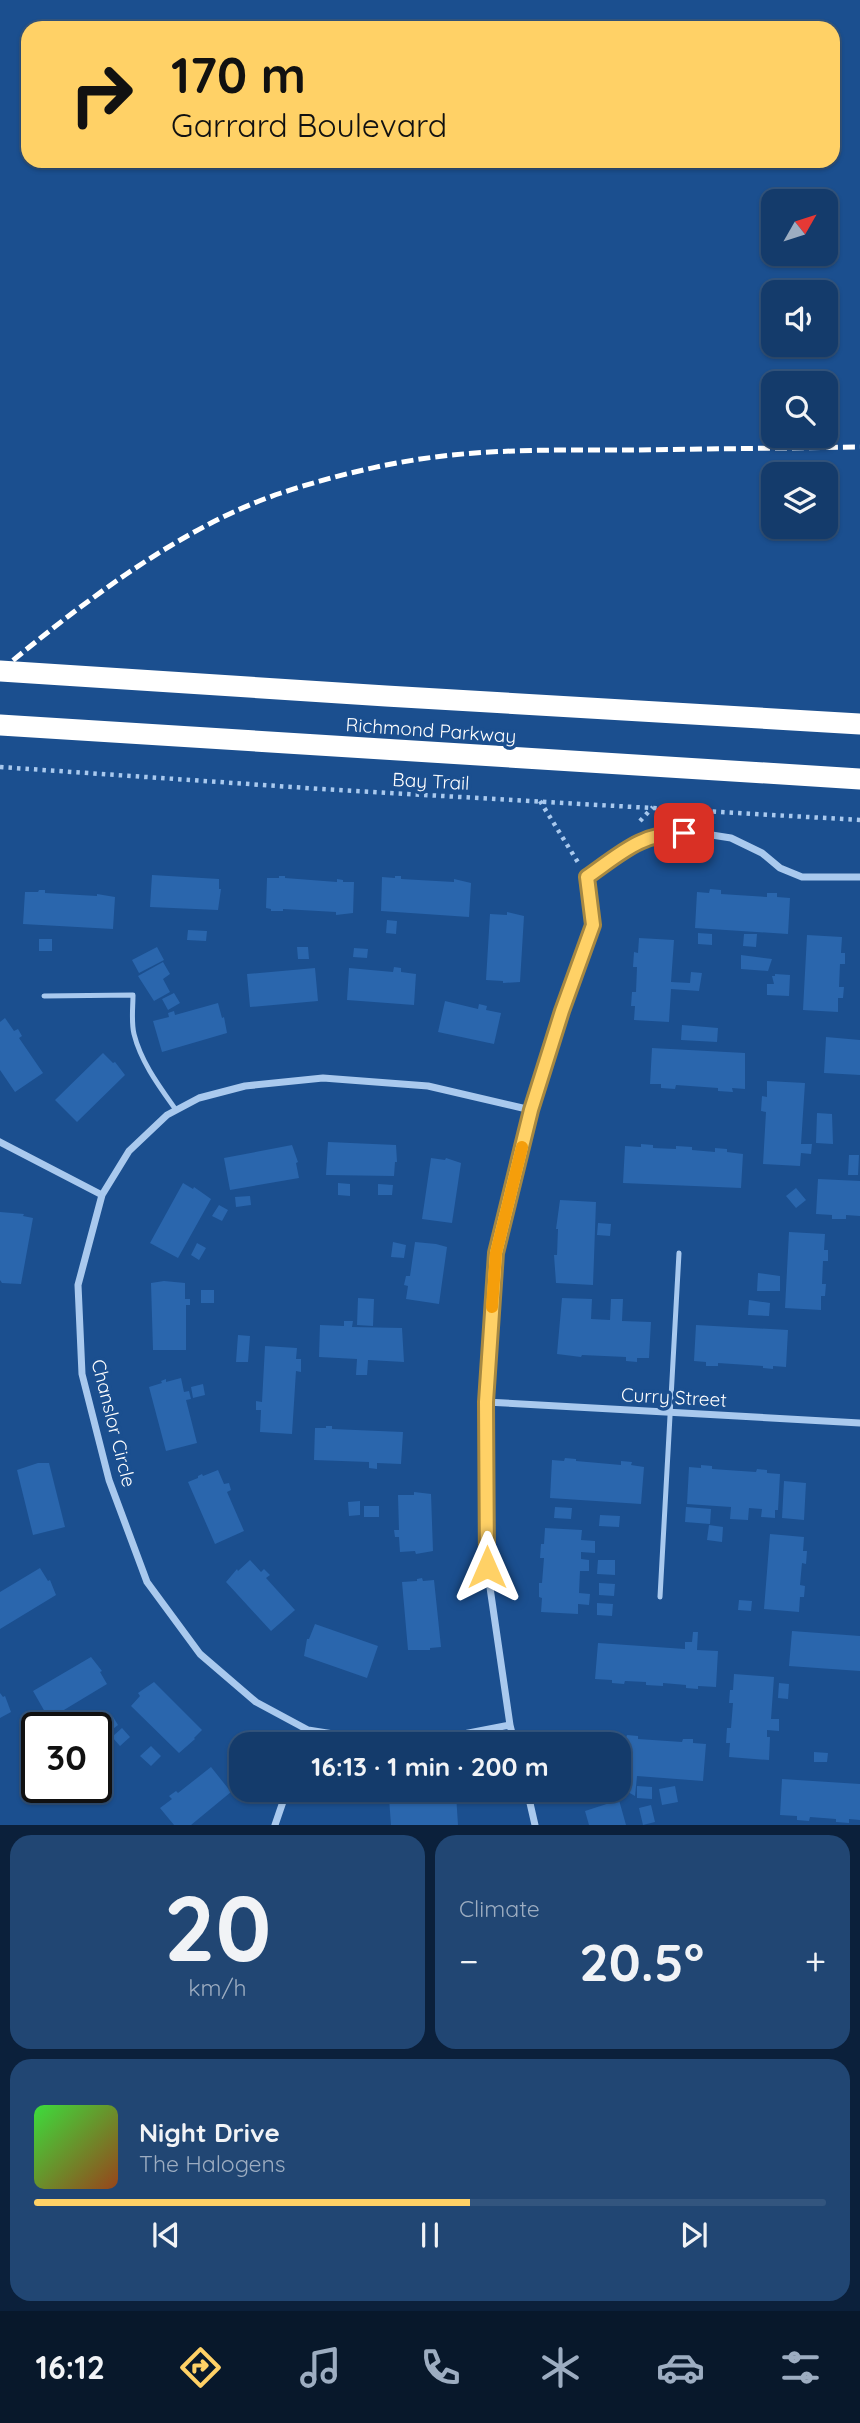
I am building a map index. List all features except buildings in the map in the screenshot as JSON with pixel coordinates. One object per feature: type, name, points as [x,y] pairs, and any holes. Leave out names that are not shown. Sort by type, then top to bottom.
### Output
[{"type":"highway","name":"Richmond Parkway","points":[[0,671],[860,724]]},
{"type":"highway","name":"Richmond Parkway","points":[[0,725],[860,779]]},
{"type":"street","points":[[512,1732],[487,1567],[486,1402],[496,1253],[531,1110],[593,925],[587,877],[641,840],[669,833],[699,833],[731,838],[762,853],[780,868],[802,877],[860,877]]},
{"type":"street","name":"Chanslor Circle","points":[[510,1725],[448,1737],[384,1742],[308,1730],[256,1702],[200,1654],[147,1581],[109,1480],[82,1374],[78,1285],[102,1195],[129,1151],[167,1115],[198,1098],[245,1086],[323,1078],[428,1086],[531,1110]]},
{"type":"street","points":[[0,1142],[102,1195]]},
{"type":"street","name":"Curry Street","points":[[486,1402],[860,1423]]},
{"type":"street","points":[[275,1825],[283,1802]]},
{"type":"street","points":[[530,1802],[535,1825]]},
{"type":"lane","points":[[44,996],[133,995],[133,1031],[138,1047],[155,1080],[176,1110]]},
{"type":"lane","points":[[660,1597],[678,1253]]},
{"type":"path","name":"Bay Trail","points":[[0,767],[321,789],[860,820]]},
{"type":"path","points":[[540,801],[587,877]]},
{"type":"path","points":[[635,827],[654,807]]},
{"type":"railway","points":[[0,671],[98,594],[169,547],[243,508],[281,493],[344,475],[430,458],[497,452],[860,447]]},
{"type":"slow traffic","points":[[492,1307],[496,1253],[522,1147]]},
{"type":"route","points":[[487,1567],[486,1402],[496,1253],[531,1110],[593,925],[587,877],[641,840],[669,833],[684,833]]}]
